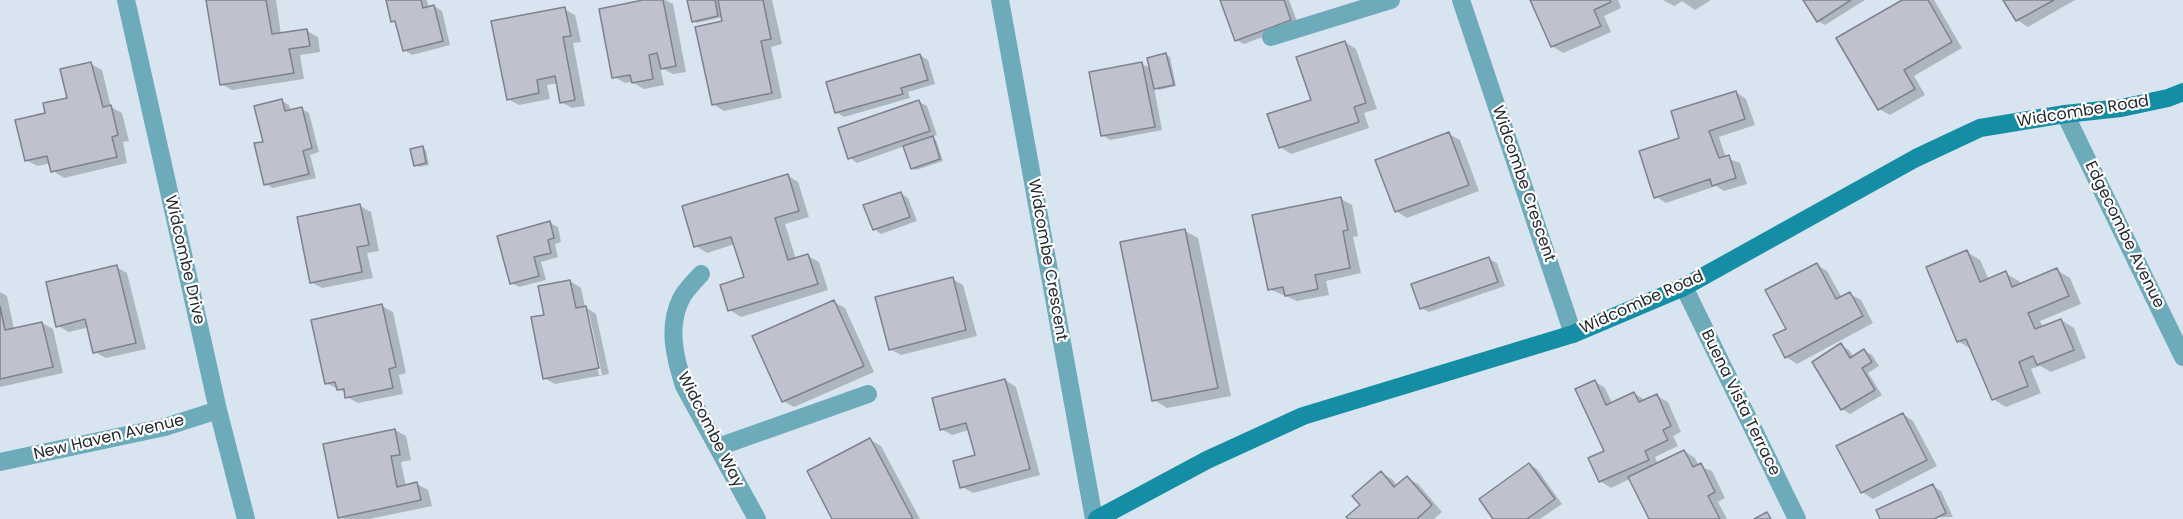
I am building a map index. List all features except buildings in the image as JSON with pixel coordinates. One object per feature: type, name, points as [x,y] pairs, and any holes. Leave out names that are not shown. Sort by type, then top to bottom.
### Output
[{"type":"street","name":"Widcombe Drive","points":[[126,0],[218,410],[246,519]]},
{"type":"street","name":"Widcombe Crescent","points":[[1000,0],[1095,519]]},
{"type":"street","points":[[1271,37],[1391,0]]},
{"type":"street","name":"Widcombe Crescent","points":[[1461,0],[1573,334]]},
{"type":"street","name":"Widcombe Road","points":[[1095,519],[1207,460],[1303,416],[1573,334],[1684,287],[1916,158],[1980,128],[2065,114],[2121,108],[2168,98],[2183,92]]},
{"type":"street","name":"Edgecombe Avenue","points":[[2065,114],[2183,357]]},
{"type":"street","name":"Widcombe Way","points":[[701,274],[681,298],[675,318],[674,342],[677,364],[684,386],[757,519]]},
{"type":"street","name":"Buena Vista Terrace","points":[[1684,287],[1797,519]]},
{"type":"street","points":[[718,447],[868,394]]},
{"type":"street","name":"New Haven Avenue","points":[[0,462],[165,427],[218,410]]}]
